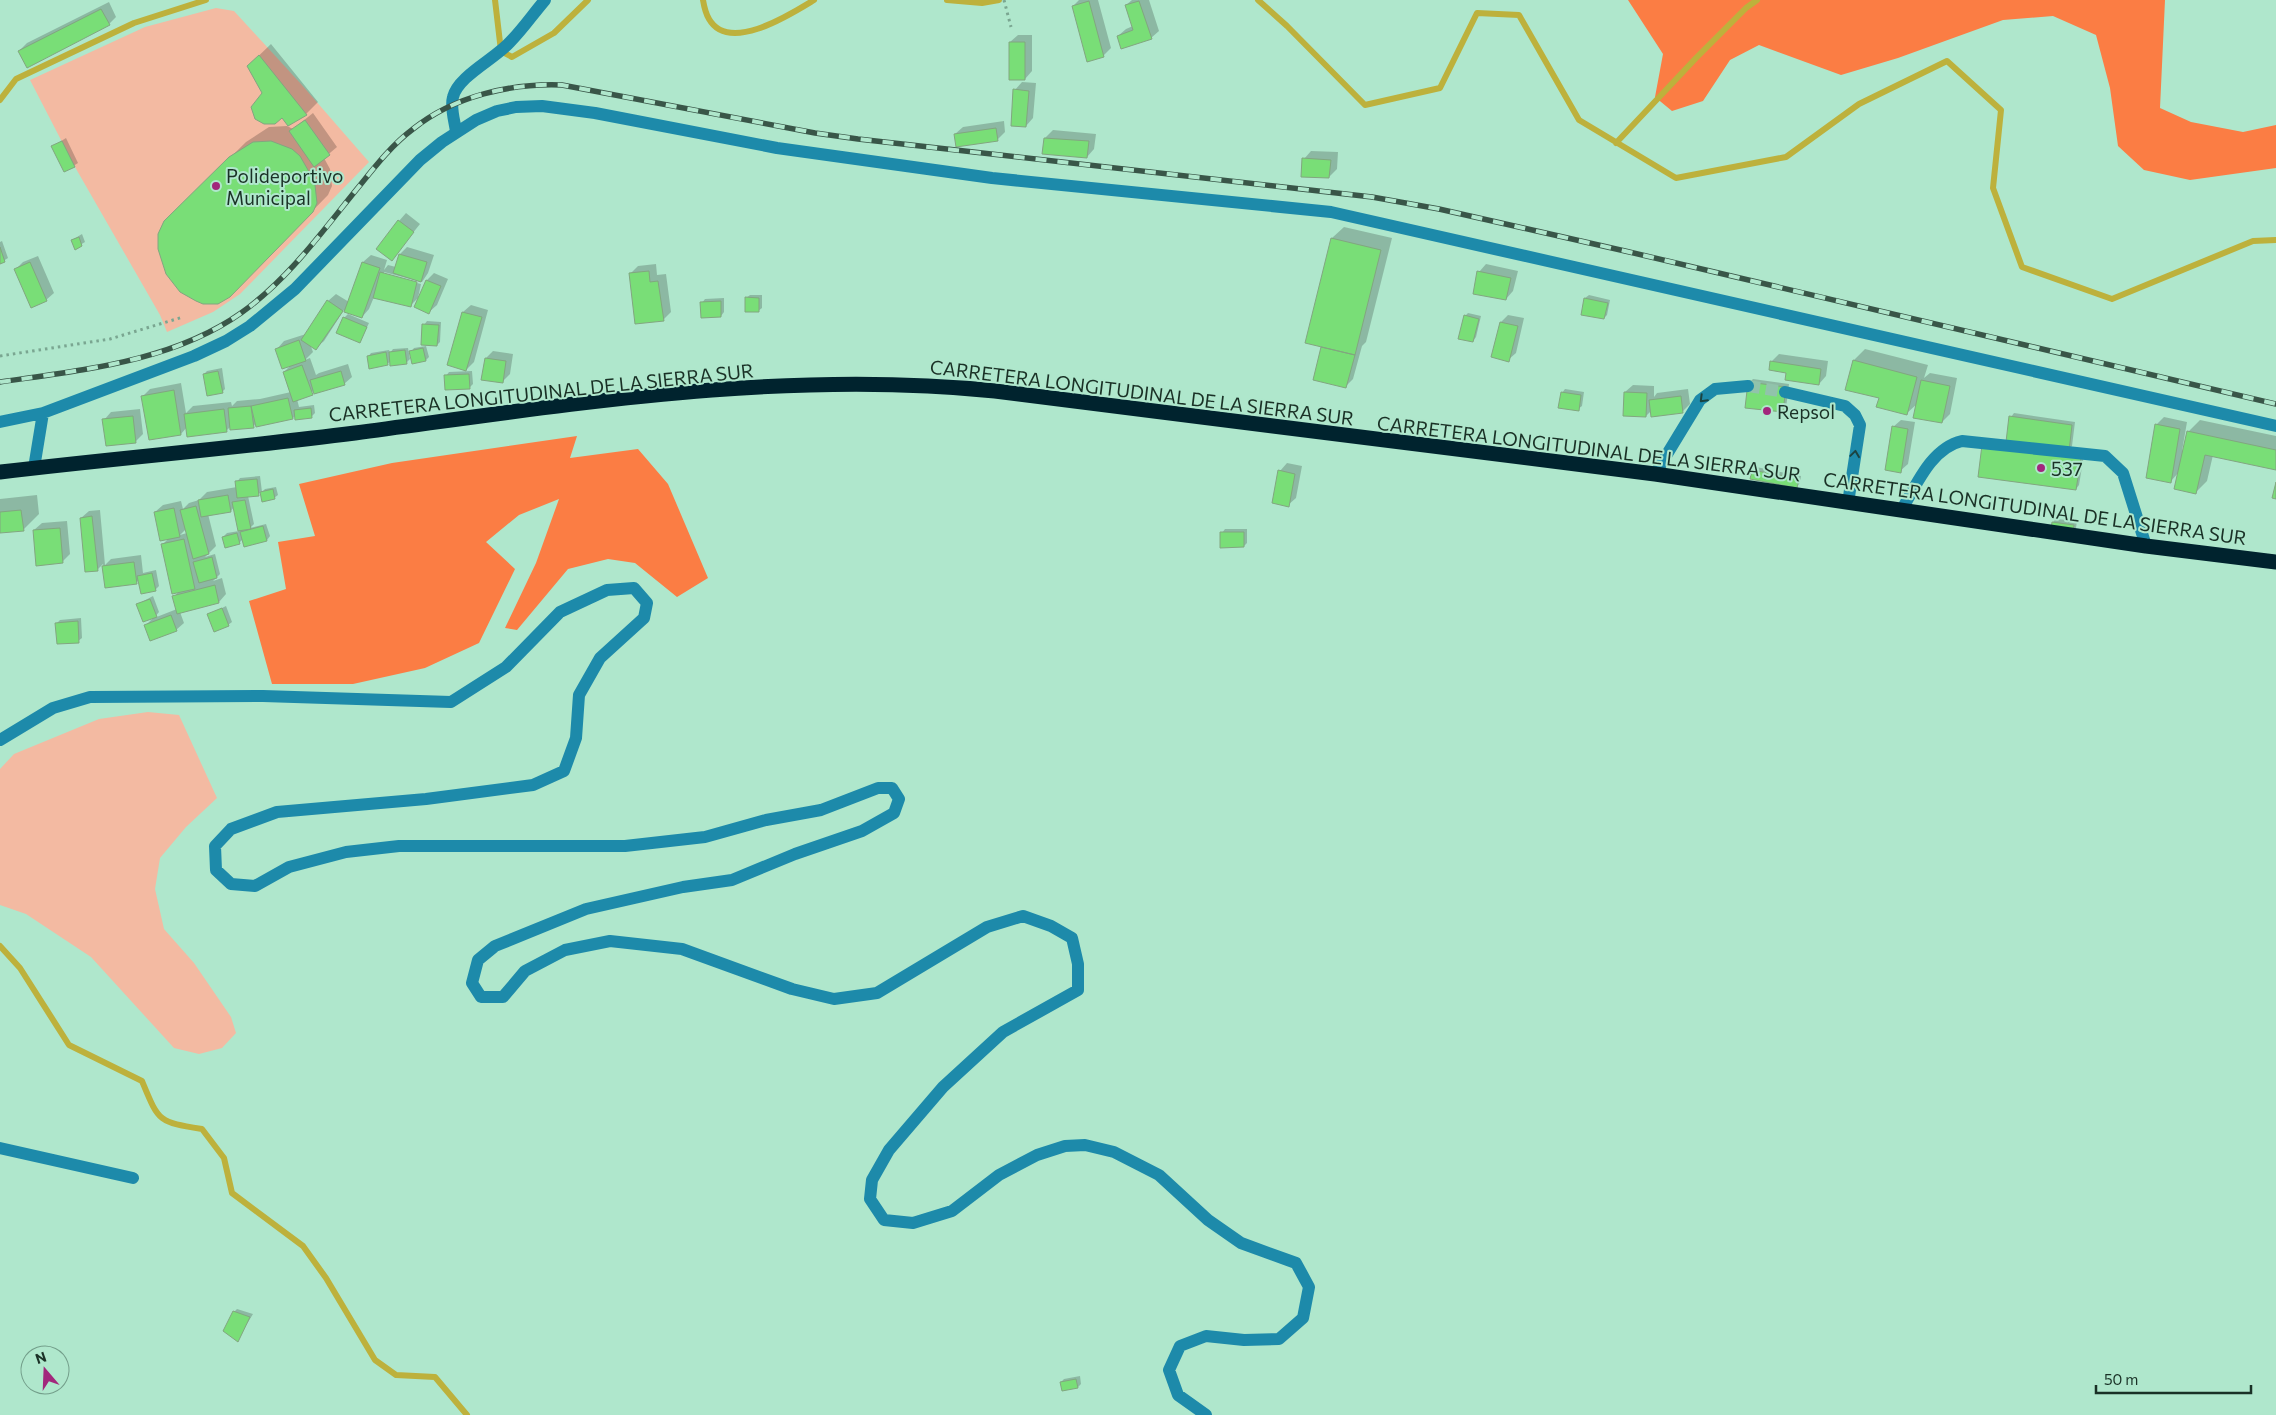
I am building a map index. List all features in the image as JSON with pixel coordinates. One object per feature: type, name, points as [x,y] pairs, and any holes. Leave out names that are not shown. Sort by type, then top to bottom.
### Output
[{"type":"highway","name":"CARRETERA LONGITUDINAL DE LA SIERRA SUR","points":[[0,472],[333,436],[638,397],[738,388],[849,383],[948,386],[1655,474],[2146,546],[2276,562]]},
{"type":"street","points":[[456,132],[453,97],[458,86],[468,75],[496,56],[512,40],[545,0]]},
{"type":"street","points":[[0,422],[43,413],[194,356],[226,341],[250,326],[295,289],[420,160],[456,132],[476,120],[497,111],[516,107],[542,106],[595,113],[777,148],[992,178],[1331,212],[2276,426]]},
{"type":"street","points":[[1655,474],[1700,400],[1715,389],[1748,386]]},
{"type":"street","points":[[1785,392],[1845,406],[1855,415],[1860,424],[1848,502]]},
{"type":"street","points":[[34,468],[43,413]]},
{"type":"street","points":[[1901,511],[1932,461],[1942,449],[1952,443],[1962,441],[2105,456],[2123,473],[2146,546]]},
{"type":"street","points":[[0,740],[53,708],[90,697],[263,696],[451,702],[506,667],[560,612],[607,590],[634,588],[647,603],[644,618],[600,658],[579,695],[576,738],[564,770],[533,785],[426,799],[277,812],[231,829],[215,846],[216,870],[231,884],[255,886],[289,867],[346,852],[399,846],[625,846],[705,837],[766,820],[821,810],[878,788],[892,788],[899,799],[894,814],[862,831],[795,854],[732,880],[683,887],[586,909],[495,946],[478,960],[472,983],[481,997],[503,997],[525,971],[565,950],[610,941],[682,949],[792,988],[834,999],[876,993],[987,927],[1023,916],[1058,930],[1072,938],[1078,964],[1078,990],[1003,1032],[943,1087],[889,1150],[872,1180],[870,1199],[884,1220],[913,1223],[952,1210],[999,1174],[1037,1155],[1065,1146],[1085,1146],[1114,1152],[1159,1175],[1208,1220],[1241,1243],[1296,1263],[1309,1287],[1303,1318],[1278,1339],[1244,1340],[1206,1336],[1180,1346],[1169,1370],[1178,1395],[1206,1415]]},
{"type":"street","points":[[0,1148],[133,1178]]},
{"type":"path","points":[[1004,0],[1011,27]]},
{"type":"path","points":[[0,356],[110,339],[183,317]]},
{"type":"shaded area","points":[[1628,0],[2165,0],[2160,108],[2191,122],[2243,132],[2276,125],[2276,168],[2190,180],[2144,170],[2118,146],[2110,88],[2096,35],[2053,16],[2003,20],[1898,58],[1841,75],[1759,45],[1730,60],[1703,101],[1672,111],[1655,97],[1663,54]]},
{"type":"shaded area","name":"Polideportivo Municipal","points":[[216,8],[234,11],[369,162],[240,294],[213,312],[167,332],[160,315],[75,167],[30,80],[145,27]]},
{"type":"shaded area","points":[[577,436],[570,458],[638,449],[668,484],[708,578],[677,597],[635,563],[608,559],[568,569],[517,630],[505,628],[536,563],[559,499],[519,515],[486,542],[515,569],[479,643],[425,668],[353,684],[272,684],[249,601],[286,589],[278,542],[315,536],[299,484],[392,463]]},
{"type":"shaded area","points":[[148,712],[179,715],[217,798],[186,827],[160,858],[155,889],[164,929],[194,963],[231,1017],[236,1033],[222,1048],[199,1054],[174,1048],[91,957],[26,914],[0,905],[0,769],[14,754],[99,719]]},
{"type":"building","points":[[1089,1],[1104,57],[1087,62],[1072,6]]},
{"type":"building","points":[[1139,1],[1152,39],[1121,49],[1117,36],[1133,30],[1125,5]]},
{"type":"building","points":[[101,9],[110,25],[27,68],[18,51]]},
{"type":"building","points":[[1009,42],[1025,42],[1025,80],[1009,80]]},
{"type":"building","points":[[259,55],[307,115],[288,126],[282,118],[275,124],[264,124],[255,119],[251,107],[262,93],[247,66]]},
{"type":"building","points":[[1013,89],[1029,91],[1026,127],[1011,126]]},
{"type":"building","points":[[305,120],[330,155],[314,167],[289,131]]},
{"type":"building","points":[[996,128],[998,141],[956,147],[954,134]]},
{"type":"building","points":[[1044,138],[1089,141],[1087,158],[1042,154]]},
{"type":"building","points":[[62,141],[75,167],[64,172],[51,146]]},
{"type":"building","points":[[271,141],[292,149],[300,156],[315,185],[317,203],[313,212],[230,297],[218,304],[203,304],[196,301],[180,292],[166,274],[158,249],[158,234],[164,221],[229,157],[253,142]]},
{"type":"building","points":[[1302,158],[1331,160],[1329,178],[1301,177]]},
{"type":"building","points":[[398,220],[414,232],[392,261],[376,249]]},
{"type":"building","points":[[79,237],[82,246],[75,250],[71,240]]},
{"type":"building","points":[[1331,238],[1381,250],[1355,355],[1305,343]]},
{"type":"building","points":[[0,247],[5,262],[0,264]]},
{"type":"building","points":[[399,254],[427,262],[421,282],[393,273]]},
{"type":"building","points":[[30,262],[47,301],[31,308],[14,269]]},
{"type":"building","points":[[362,262],[380,268],[362,318],[344,312]]},
{"type":"building","points":[[649,271],[650,282],[658,281],[664,321],[635,324],[629,273]]},
{"type":"building","points":[[1477,271],[1511,278],[1506,300],[1473,294]]},
{"type":"building","points":[[380,272],[417,282],[411,307],[373,298]]},
{"type":"building","points":[[426,280],[441,286],[429,314],[414,307]]},
{"type":"building","points":[[745,297],[759,298],[759,312],[745,312]]},
{"type":"building","points":[[1584,298],[1608,303],[1604,319],[1581,315]]},
{"type":"building","points":[[327,300],[343,311],[316,350],[301,340]]},
{"type":"building","points":[[721,301],[721,317],[701,318],[700,302]]},
{"type":"building","points":[[462,312],[482,317],[466,371],[447,365]]},
{"type":"building","points":[[1464,315],[1479,319],[1473,342],[1458,339]]},
{"type":"building","points":[[343,317],[367,327],[360,343],[336,333]]},
{"type":"building","points":[[1500,322],[1518,326],[1509,362],[1491,357]]},
{"type":"building","points":[[422,324],[439,325],[437,346],[421,345]]},
{"type":"building","points":[[299,340],[306,361],[282,369],[275,349]]},
{"type":"building","points":[[1321,347],[1355,355],[1346,388],[1313,380]]},
{"type":"building","points":[[423,348],[426,361],[412,364],[409,351]]},
{"type":"building","points":[[405,350],[407,364],[390,366],[389,352]]},
{"type":"building","points":[[386,352],[388,365],[369,369],[367,356]]},
{"type":"building","points":[[485,358],[506,361],[503,383],[481,380]]},
{"type":"building","points":[[1853,360],[1917,377],[1907,415],[1876,407],[1879,398],[1845,390]]},
{"type":"building","points":[[1770,361],[1821,369],[1819,385],[1785,380],[1786,373],[1769,370]]},
{"type":"building","points":[[302,365],[313,395],[293,402],[283,372]]},
{"type":"building","points":[[218,371],[223,393],[207,396],[203,374]]},
{"type":"building","points":[[341,371],[345,385],[314,394],[310,380]]},
{"type":"building","points":[[469,374],[470,389],[445,390],[444,375]]},
{"type":"building","points":[[1921,380],[1950,386],[1942,423],[1913,418]]},
{"type":"building","points":[[1748,382],[1786,387],[1783,412],[1745,408]]},
{"type":"building","points":[[174,390],[181,435],[149,440],[141,396]]},
{"type":"building","points":[[1561,392],[1581,395],[1579,411],[1558,408]]},
{"type":"building","points":[[1624,392],[1647,393],[1646,417],[1623,416]]},
{"type":"building","points":[[1681,396],[1683,413],[1651,417],[1649,400]]},
{"type":"building","points":[[288,398],[293,419],[256,427],[251,406]]},
{"type":"building","points":[[251,406],[254,428],[230,430],[228,408]]},
{"type":"building","points":[[311,408],[312,418],[295,420],[294,410]]},
{"type":"building","points":[[224,409],[227,432],[187,437],[184,414]]},
{"type":"building","points":[[133,416],[136,443],[106,446],[102,419]]},
{"type":"building","points":[[2009,416],[2072,425],[2069,451],[2006,442]]},
{"type":"building","points":[[2155,424],[2180,429],[2171,483],[2146,478]]},
{"type":"building","points":[[1892,426],[1908,429],[1901,473],[1885,470]]},
{"type":"building","points":[[2187,431],[2276,450],[2276,470],[2205,455],[2196,494],[2174,489]]},
{"type":"building","points":[[1982,445],[2081,458],[2076,490],[1978,477]]},
{"type":"building","points":[[1278,470],[1295,474],[1289,507],[1272,503]]},
{"type":"building","points":[[1752,470],[1799,479],[1797,488],[1750,479]]},
{"type":"building","points":[[257,479],[259,496],[237,498],[235,481]]},
{"type":"building","points":[[2276,482],[2276,499],[2272,498]]},
{"type":"building","points":[[273,489],[275,499],[262,502],[260,492]]},
{"type":"building","points":[[228,495],[231,512],[201,517],[198,500]]},
{"type":"building","points":[[245,500],[251,529],[238,531],[232,502]]},
{"type":"building","points":[[196,506],[209,554],[193,559],[180,510]]},
{"type":"building","points":[[174,508],[180,537],[160,541],[154,512]]},
{"type":"building","points":[[21,510],[24,531],[0,533],[0,512]]},
{"type":"building","points":[[92,516],[98,571],[85,572],[80,518]]},
{"type":"building","points":[[2052,522],[2074,525],[2073,533],[2051,529]]},
{"type":"building","points":[[263,526],[267,541],[244,547],[240,532]]},
{"type":"building","points":[[60,528],[63,563],[36,566],[33,530]]},
{"type":"building","points":[[1220,532],[1244,532],[1244,547],[1220,548]]},
{"type":"building","points":[[237,533],[240,544],[225,548],[222,537]]},
{"type":"building","points":[[184,539],[195,589],[172,594],[161,544]]},
{"type":"building","points":[[212,557],[217,578],[199,583],[193,562]]},
{"type":"building","points":[[134,562],[137,584],[105,588],[102,566]]},
{"type":"building","points":[[152,573],[156,591],[141,594],[137,576]]},
{"type":"building","points":[[215,585],[219,603],[177,614],[172,596]]},
{"type":"building","points":[[150,599],[157,617],[143,622],[136,604]]},
{"type":"building","points":[[222,608],[229,626],[214,632],[207,614]]},
{"type":"building","points":[[171,615],[177,631],[150,641],[144,625]]},
{"type":"building","points":[[78,621],[79,643],[57,644],[55,623]]},
{"type":"building","points":[[233,1311],[250,1317],[238,1342],[223,1331]]},
{"type":"building","points":[[1076,1379],[1078,1388],[1062,1391],[1060,1382]]},
{"type":"waterway","points":[[0,100],[16,79],[134,23],[206,0]]},
{"type":"waterway","points":[[495,0],[501,51],[512,57],[554,33],[588,0]]},
{"type":"waterway","points":[[703,0],[709,19],[718,29],[731,33],[760,28],[791,14],[814,0]]},
{"type":"waterway","points":[[947,0],[982,3],[999,0]]},
{"type":"waterway","points":[[1258,0],[1287,26],[1365,105],[1440,88],[1477,13],[1519,15],[1579,120],[1676,178],[1786,157],[1859,104],[1947,61],[2001,110],[1993,188],[2022,267],[2112,299],[2253,241],[2276,240]]},
{"type":"waterway","points":[[1616,143],[1696,58],[1746,8],[1757,0]]},
{"type":"waterway","points":[[0,946],[20,968],[69,1045],[142,1081],[152,1105],[162,1118],[168,1122],[202,1129],[224,1158],[232,1193],[303,1246],[326,1278],[375,1360],[396,1375],[435,1377],[467,1415]]},
{"type":"tunnel","points":[[1748,386],[1785,392]]},
{"type":"railway","points":[[0,382],[94,368],[125,361],[186,343],[214,330],[241,313],[275,285],[305,253],[373,169],[399,141],[429,118],[465,100],[503,89],[523,86],[562,85],[815,133],[1372,197],[1439,209],[2276,404]]},
{"type":"place","name":"Polideportivo Municipal","points":[[216,186]]},
{"type":"place","name":"Repsol","points":[[1767,411]]},
{"type":"place","name":"537","points":[[2041,468]]}]
